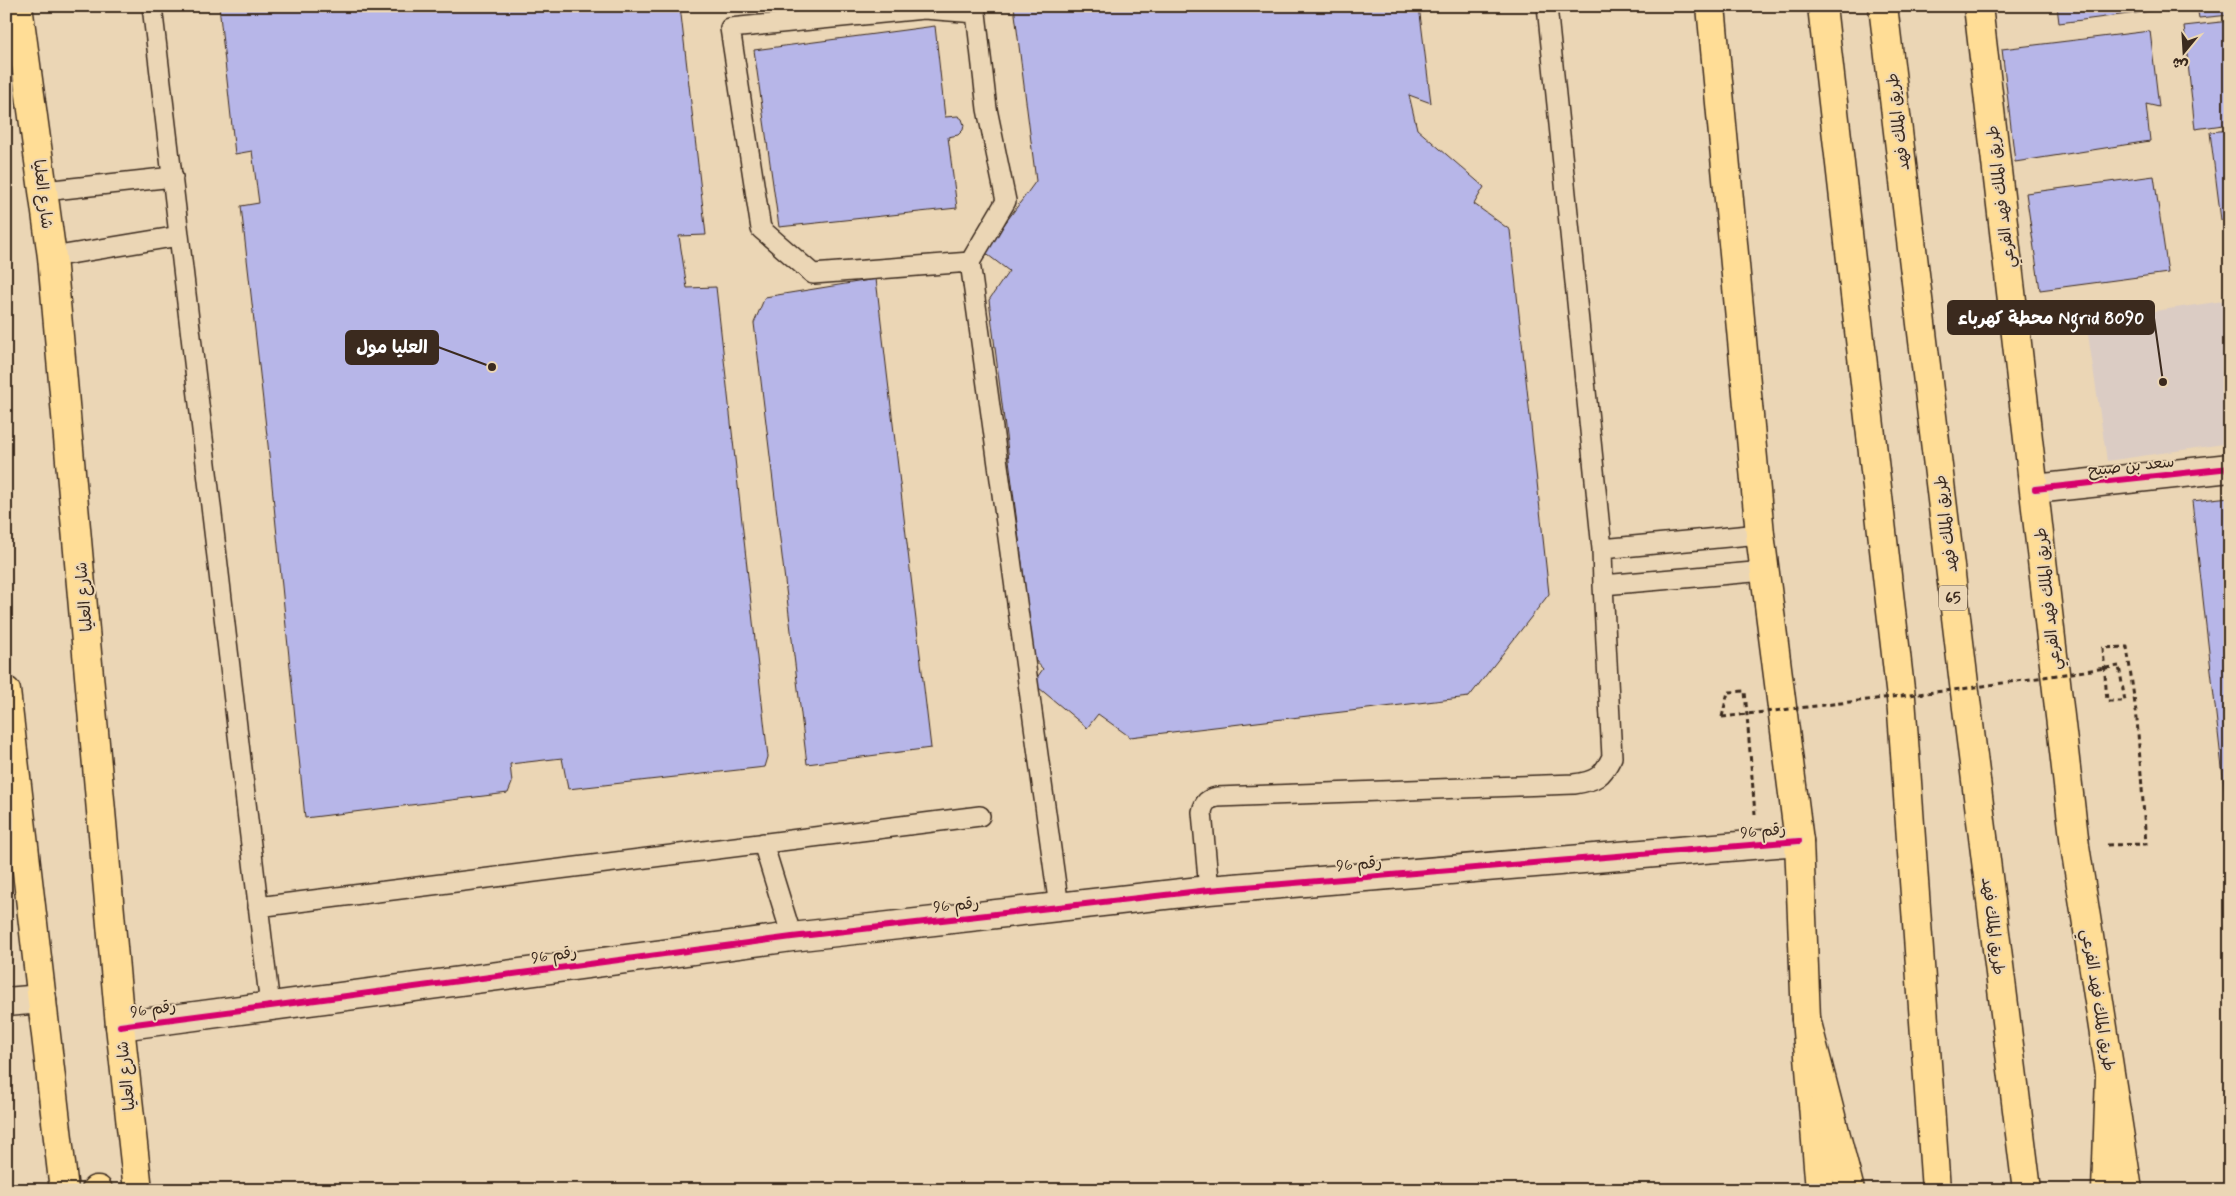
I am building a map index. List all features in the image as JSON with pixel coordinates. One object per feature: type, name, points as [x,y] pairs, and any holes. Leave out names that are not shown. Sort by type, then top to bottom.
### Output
[{"type":"main road","name":"شارع العليا","points":[[18,6],[52,257],[120,1026],[138,1190]]},
{"type":"main road","points":[[1711,6],[1760,534],[1799,841],[1806,1019],[1820,1190]]},
{"type":"main road","points":[[1822,6],[1901,698],[1936,1190]]},
{"type":"main road","name":"طريق الملك فهد","points":[[1883,6],[1964,692],[2028,1190]]},
{"type":"main road","name":"طريق الملك فهد الفرعي","points":[[1978,6],[2075,846],[2128,1190]]},
{"type":"main road","points":[[6,691],[12,798],[42,999],[64,1190]]},
{"type":"main road","points":[[1806,1019],[1850,1190]]},
{"type":"main road","points":[[2106,1190],[2110,1076]]},
{"type":"street","name":"سعد بن صبيح","points":[[2035,489],[2230,468]]},
{"type":"street","name":"رقم 96","points":[[120,1026],[792,937],[1209,890],[1799,841]]},
{"type":"street","points":[[6,1002],[42,999]]},
{"type":"lane","points":[[152,6],[270,1006]]},
{"type":"lane","points":[[1209,890],[1202,812],[1205,803],[1210,799],[1217,797],[1574,784],[1592,781],[1605,771],[1612,757],[1602,549],[1547,6]]},
{"type":"lane","points":[[970,262],[812,274],[761,230],[730,28],[924,8],[976,14],[987,109],[1006,201],[970,262],[1059,907]]},
{"type":"lane","points":[[44,191],[173,177]]},
{"type":"lane","points":[[52,257],[180,236]]},
{"type":"lane","points":[[1602,549],[1760,534]]},
{"type":"lane","points":[[1603,585],[1765,571]]},
{"type":"lane","points":[[258,907],[980,816]]},
{"type":"lane","points":[[762,843],[792,937]]},
{"type":"path","points":[[1758,844],[1745,691],[1728,692],[1722,718],[1969,688],[2119,666],[2124,701],[2107,701],[2103,648],[2127,647],[2137,719],[2146,844],[2075,846]]},
{"type":"shaded area","points":[[2230,300],[2230,443],[2107,461],[2086,321]]},
{"type":"building","points":[[219,6],[680,6],[706,235],[679,236],[687,288],[716,287],[768,757],[765,767],[568,789],[562,758],[510,764],[512,783],[508,793],[305,818],[268,445],[241,206],[259,203],[252,151],[235,154]]},
{"type":"building","points":[[1014,6],[1419,6],[1431,103],[1409,95],[1417,129],[1484,187],[1474,204],[1510,230],[1549,594],[1469,697],[1130,737],[1098,714],[1087,728],[1033,683],[1043,669],[1034,659],[989,300],[1009,271],[984,252],[1036,181]]},
{"type":"building","points":[[2057,6],[2190,6],[2059,23]]},
{"type":"building","points":[[2197,6],[2230,6],[2230,15],[2199,18]]},
{"type":"building","points":[[2230,21],[2230,124],[2195,129],[2184,26]]},
{"type":"building","points":[[935,26],[945,117],[958,116],[962,119],[964,125],[963,130],[958,135],[948,137],[957,208],[779,227],[754,50]]},
{"type":"building","points":[[2150,31],[2159,107],[2146,104],[2150,141],[2015,162],[2002,49]]},
{"type":"building","points":[[2230,130],[2230,219],[2221,220],[2210,132]]},
{"type":"building","points":[[2154,176],[2168,273],[2040,290],[2026,193]]},
{"type":"building","points":[[876,279],[931,748],[807,764],[754,323],[765,297]]},
{"type":"building","points":[[2230,497],[2230,839],[2192,501]]},
{"type":"cycle path","points":[[2035,489],[2230,468]]},
{"type":"cycle path","points":[[120,1026],[792,937],[1209,890],[1799,841]]},
{"type":"place","name":"العليا مول","points":[[492,367]]},
{"type":"place","name":"محطة كهرباء Ngrid 8090","points":[[2163,382]]}]
